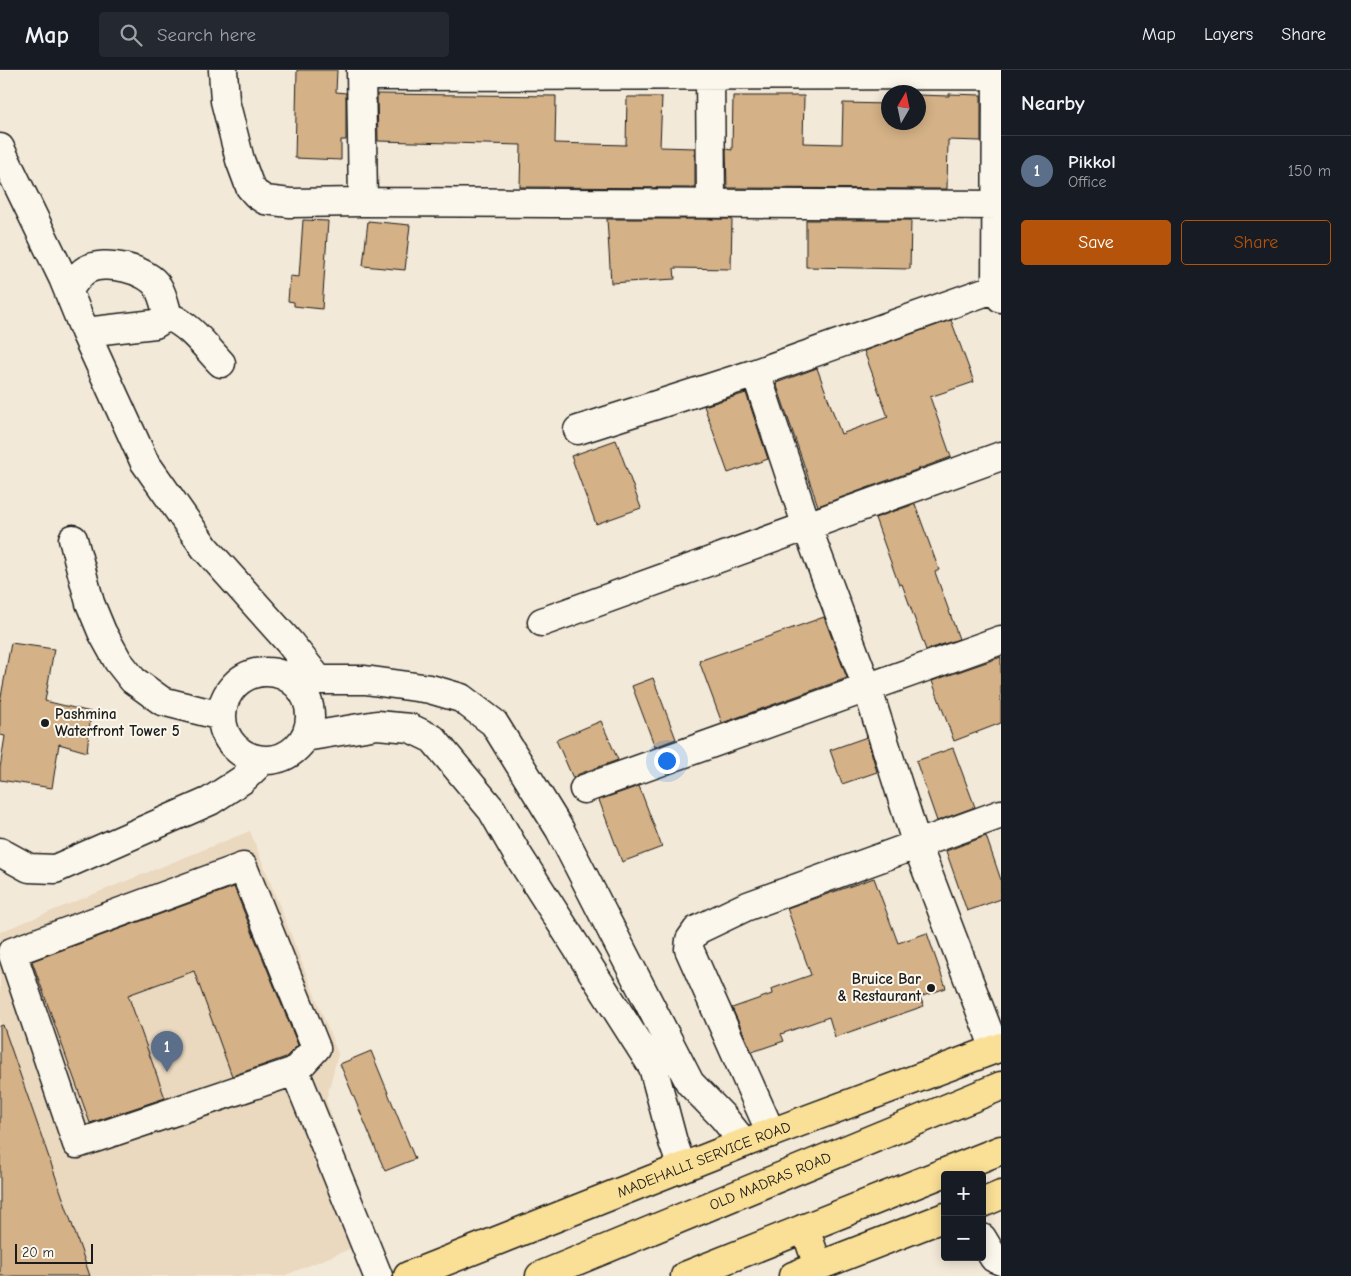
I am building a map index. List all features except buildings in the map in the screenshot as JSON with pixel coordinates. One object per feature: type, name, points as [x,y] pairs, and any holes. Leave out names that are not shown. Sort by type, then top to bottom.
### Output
[{"type":"main road","name":"MADEHALLI SERVICE ROAD","points":[[408,1276],[744,1143],[998,1048]]},
{"type":"main road","name":"OLD MADRAS ROAD","points":[[540,1276],[1001,1086]]},
{"type":"main road","points":[[685,1276],[1001,1150]]},
{"type":"main road","points":[[986,1201],[1001,1195]]},
{"type":"main road","points":[[793,1276],[941,1219]]},
{"type":"main road","points":[[805,1228],[818,1266]]},
{"type":"street","points":[[223,70],[225,101],[240,160],[250,188],[264,200],[290,204],[363,202],[999,204]]},
{"type":"street","points":[[363,202],[361,73],[998,74],[998,293],[578,430]]},
{"type":"street","points":[[710,73],[711,203]]},
{"type":"street","points":[[0,148],[68,290],[85,332],[144,461],[205,548],[289,642],[307,682],[305,694],[310,708],[310,723],[305,737],[297,748],[285,757],[256,760],[242,754],[231,744],[224,731],[221,716],[223,702],[231,688],[241,679],[255,673],[269,672],[307,682],[365,680],[430,688],[461,698],[494,723],[560,830],[690,1083],[723,1117],[744,1143]]},
{"type":"street","points":[[68,290],[86,270],[98,266],[120,266],[143,274],[157,285],[168,316],[190,331],[221,363]]},
{"type":"street","points":[[85,332],[155,324],[168,316]]},
{"type":"street","points":[[756,373],[807,526],[867,688],[917,845],[998,1048]]},
{"type":"street","points":[[542,622],[1001,456]]},
{"type":"street","points":[[73,539],[90,603],[102,632],[118,660],[133,680],[162,702],[221,716]]},
{"type":"street","points":[[584,789],[1001,640]]},
{"type":"street","points":[[305,737],[377,725],[410,728],[433,739],[492,810],[516,852],[652,1067],[682,1167]]},
{"type":"street","points":[[0,852],[29,868],[55,869],[210,801],[242,780],[263,760]]},
{"type":"street","points":[[771,1133],[689,950],[690,940],[696,930],[745,907],[1001,814]]},
{"type":"street","points":[[243,867],[316,1048],[295,1071],[77,1144],[12,952],[243,867]]},
{"type":"street","points":[[295,1071],[378,1276]]},
{"type":"street","points":[[986,1245],[994,1258],[1001,1261]]},
{"type":"shaded area","points":[[250,831],[338,1054],[326,1100],[374,1239],[283,1276],[0,1276],[0,932]]},
{"type":"place","name":"Pashmina Waterfront Tower 5","points":[[45,723]]},
{"type":"place","name":"Bruice Bar & Restaurant","points":[[931,988]]},
{"type":"place","name":"Pikkol","points":[[167,1072]]}]
